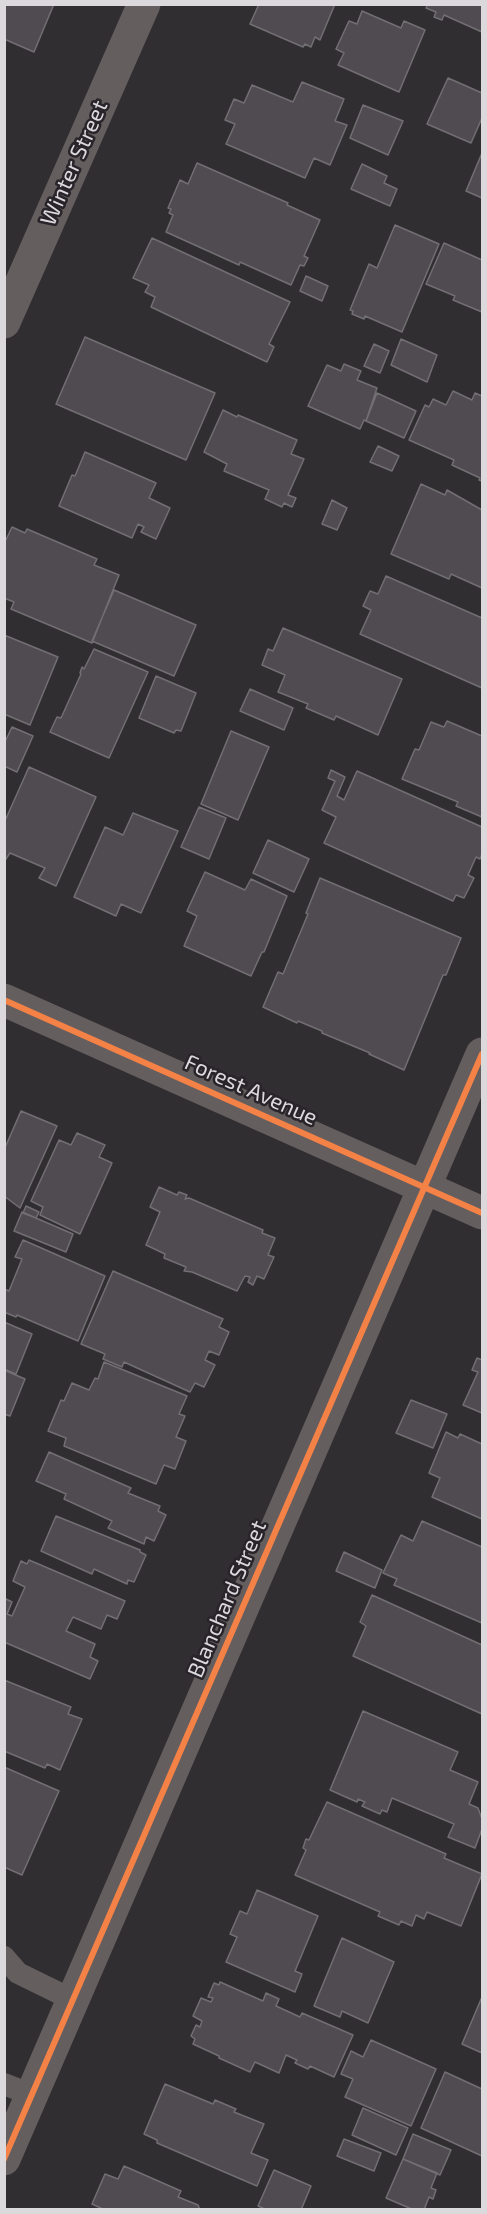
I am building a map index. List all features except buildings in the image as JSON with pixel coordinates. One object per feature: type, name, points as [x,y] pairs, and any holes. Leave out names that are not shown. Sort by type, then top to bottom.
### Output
[{"type":"street","name":"Winter Street","points":[[4,322],[144,4]]},
{"type":"street","name":"Forest Avenue","points":[[4,1000],[483,1213]]},
{"type":"street","name":"Blanchard Street","points":[[4,2159],[18,2090],[73,2001],[483,1054]]},
{"type":"lane","points":[[10,1963],[18,1973],[73,2001]]},
{"type":"cycle path","points":[[4,1000],[482,1213]]},
{"type":"cycle path","points":[[4,2159],[482,1054]]}]
